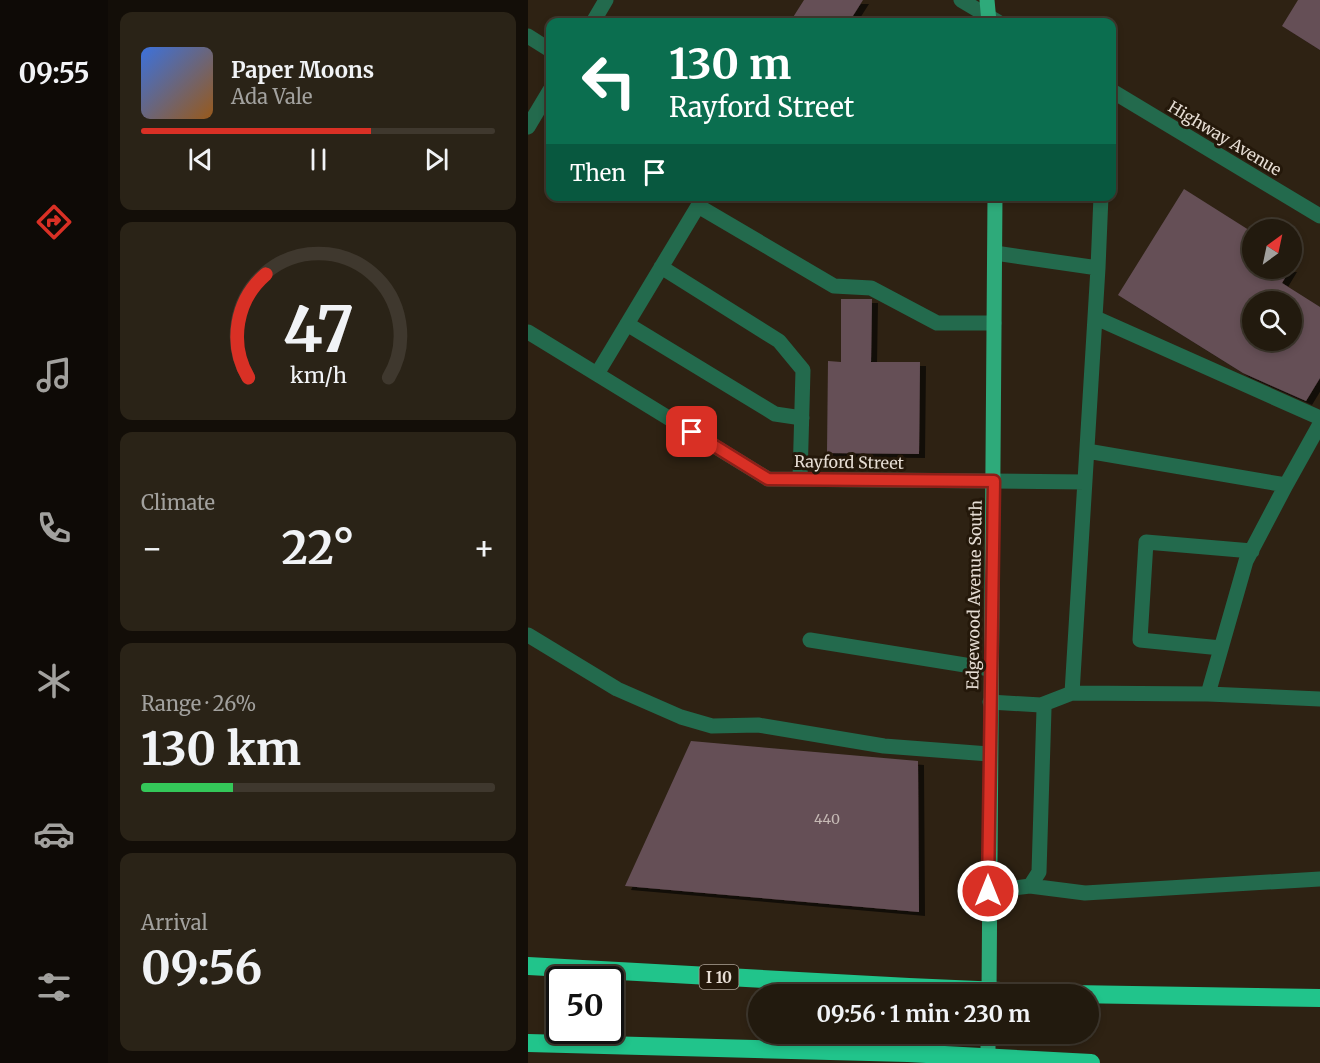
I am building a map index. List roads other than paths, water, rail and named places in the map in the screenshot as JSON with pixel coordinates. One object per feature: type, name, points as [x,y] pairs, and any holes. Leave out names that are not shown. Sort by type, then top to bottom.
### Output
[{"type":"highway","name":"I 10","points":[[528,966],[855,984]]},
{"type":"highway","name":"I 10","points":[[1099,994],[1320,998]]},
{"type":"highway","points":[[528,1043],[908,1053],[1091,1063]]},
{"type":"main road","points":[[987,0],[991,18]]},
{"type":"main road","name":"Edgewood Avenue South","points":[[989,984],[995,201]]},
{"type":"main road","points":[[988,1044],[988,1063]]},
{"type":"street","points":[[595,18],[606,0]]},
{"type":"street","points":[[961,0],[988,18]]},
{"type":"street","points":[[528,36],[546,47]]},
{"type":"street","name":"Highway Avenue","points":[[1116,93],[1317,209]]},
{"type":"street","points":[[528,127],[546,97]]},
{"type":"street","points":[[1072,693],[1096,318],[1101,201]]},
{"type":"street","points":[[597,374],[698,206],[834,286],[871,288],[937,322],[994,323]]},
{"type":"street","points":[[995,253],[1098,268]]},
{"type":"street","points":[[661,267],[779,341],[803,370],[800,479]]},
{"type":"street","points":[[1096,318],[1320,418]]},
{"type":"street","points":[[627,324],[775,414],[802,418]]},
{"type":"street","name":"Rayford Street","points":[[528,332],[768,479],[1085,482]]},
{"type":"street","points":[[1208,694],[1246,561],[1320,424]]},
{"type":"street","points":[[1087,451],[1286,485]]},
{"type":"street","points":[[1221,648],[1140,640],[1146,542],[1252,551]]},
{"type":"street","points":[[528,635],[617,689],[681,717],[711,726],[758,725],[884,746],[989,754]]},
{"type":"street","points":[[810,640],[990,669]]},
{"type":"street","points":[[990,702],[1041,705],[1072,693],[1208,694],[1320,699]]},
{"type":"street","points":[[1030,886],[1039,872],[1044,709],[1041,705]]},
{"type":"street","points":[[988,891],[1030,886],[1084,893],[1320,879]]}]
